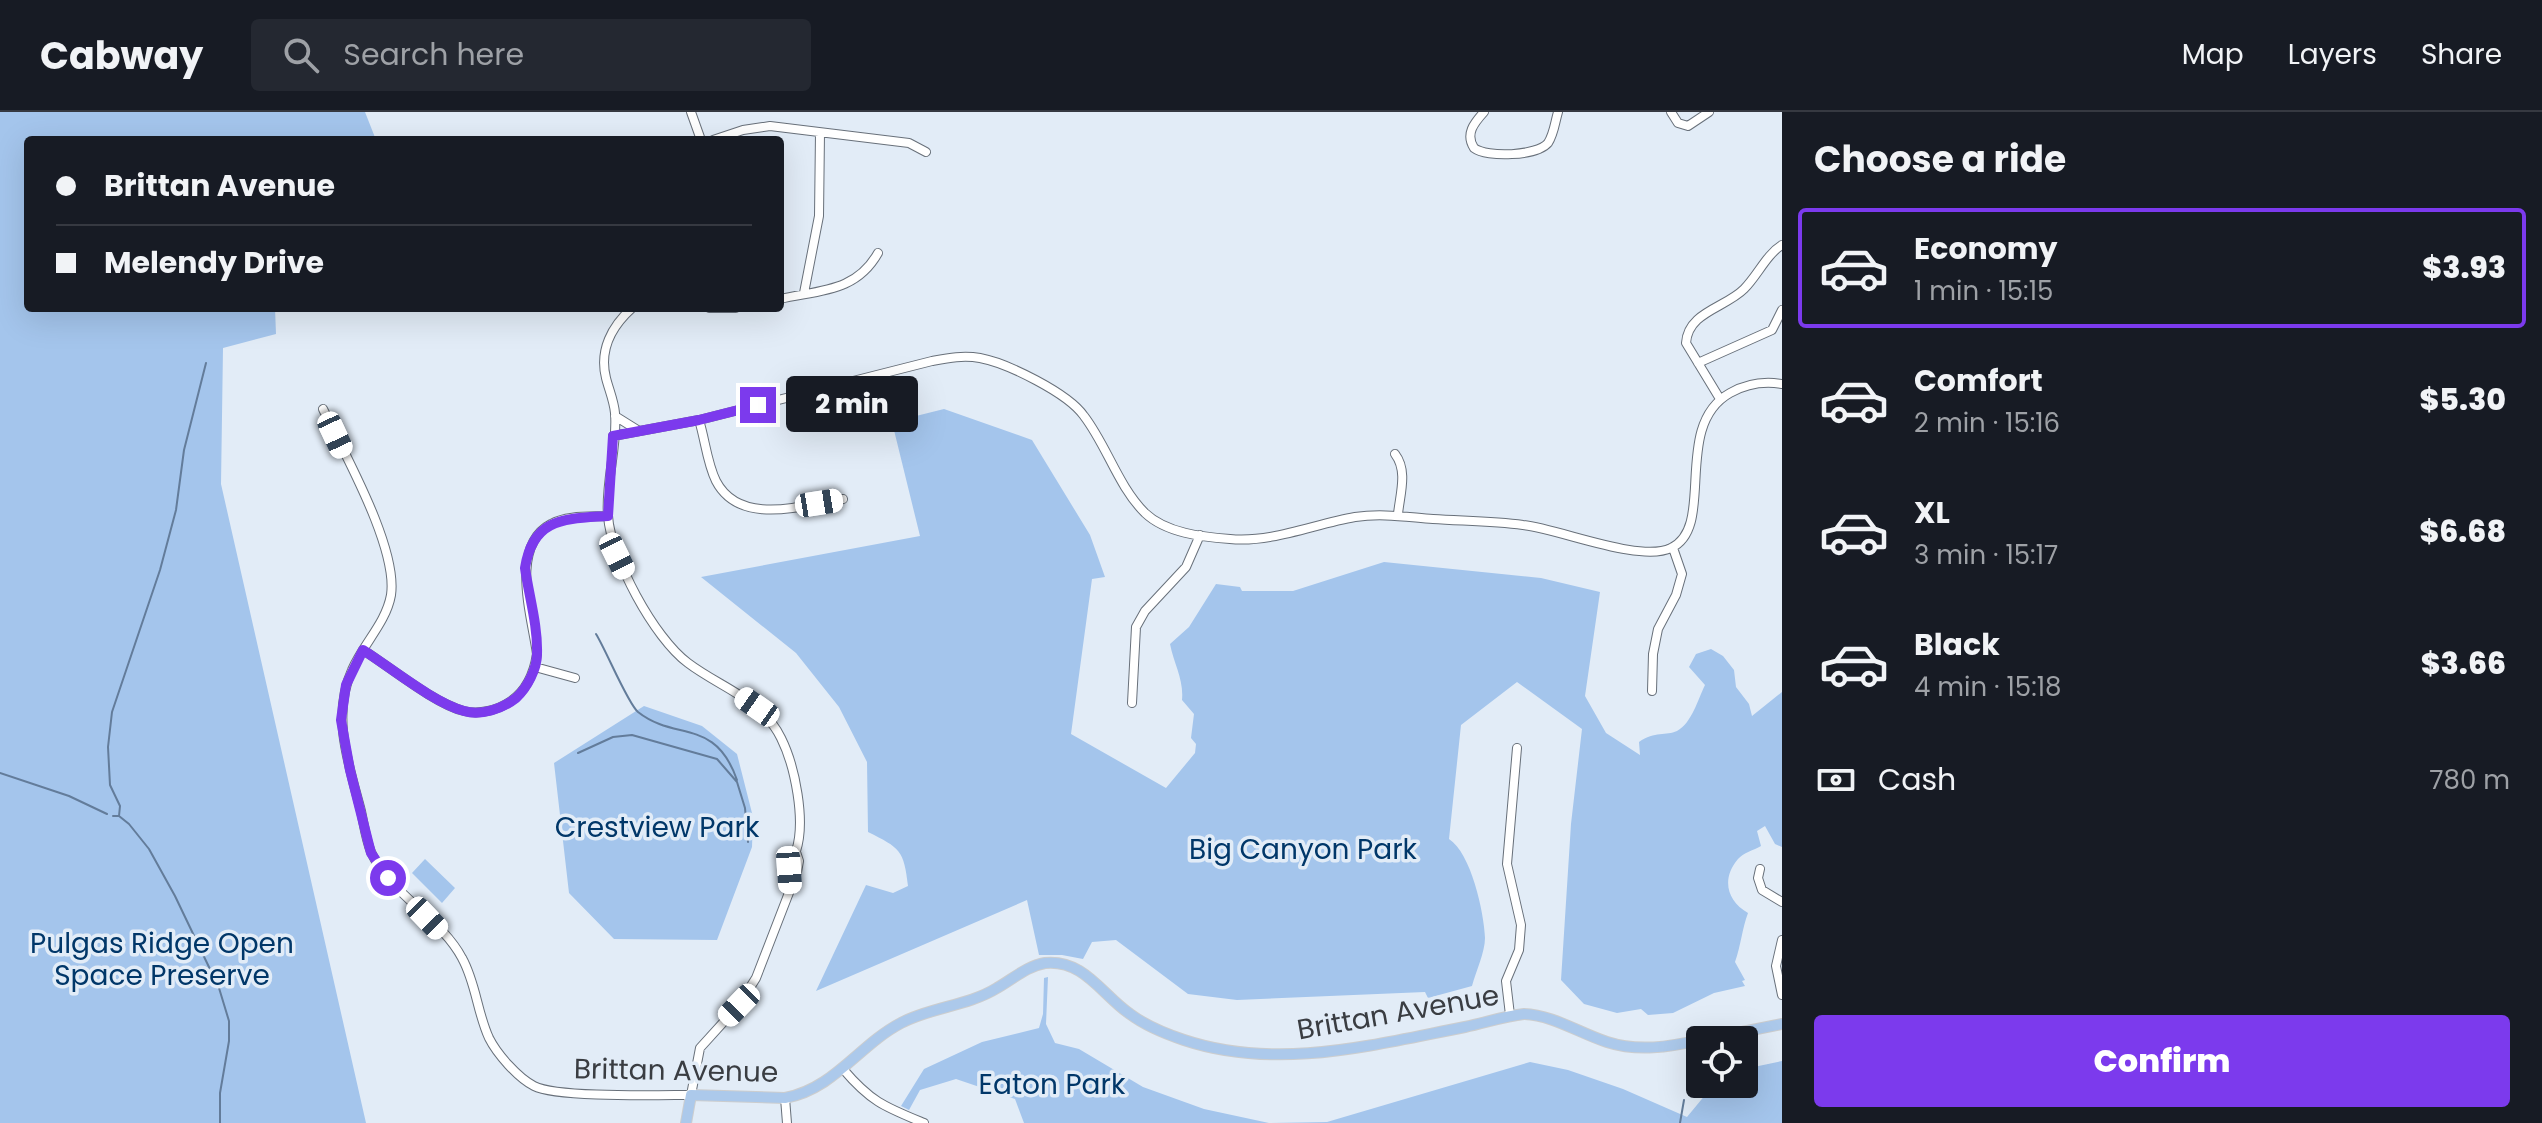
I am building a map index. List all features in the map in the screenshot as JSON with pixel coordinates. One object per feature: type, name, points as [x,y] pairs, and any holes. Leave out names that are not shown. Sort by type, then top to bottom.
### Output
[{"type":"main road","name":"Brittan Avenue","points":[[691,1095],[785,1098],[811,1090],[901,1023],[974,1000],[1026,969],[1048,963],[1079,969],[1127,1012],[1154,1028],[1186,1041],[1242,1054],[1271,1056],[1329,1052],[1510,1015],[1539,1016],[1618,1045],[1660,1047],[1686,1043]]},
{"type":"main road","name":"Brittan Avenue","points":[[1758,1029],[1782,1024]]},
{"type":"main road","points":[[686,1123],[691,1095]]},
{"type":"street","points":[[691,112],[700,136]]},
{"type":"street","points":[[1484,112],[1473,125],[1470,138],[1474,148],[1489,155],[1535,151],[1544,146],[1550,138],[1558,112]]},
{"type":"street","points":[[1671,112],[1678,123],[1688,126],[1709,112]]},
{"type":"street","points":[[725,136],[770,126],[909,143],[926,152]]},
{"type":"street","points":[[804,293],[819,216],[820,133]]},
{"type":"street","points":[[1720,399],[1686,343],[1690,327],[1696,319],[1747,287],[1775,249],[1782,245]]},
{"type":"street","points":[[784,298],[849,285],[869,269],[878,253]]},
{"type":"street","points":[[1698,363],[1772,330],[1782,310]]},
{"type":"street","points":[[627,312],[618,320],[605,350],[605,374],[615,416],[608,516],[617,556],[634,590],[671,647],[687,663],[757,707],[781,738],[794,772],[799,823],[796,852],[799,861],[756,978],[739,1005],[700,1048],[691,1095]]},
{"type":"street","points":[[613,436],[699,420],[958,356],[983,359],[1049,387],[1068,400],[1084,415],[1131,496],[1147,515],[1169,528],[1233,540],[1265,538],[1357,517],[1398,514],[1529,525],[1652,553],[1673,548],[1685,535],[1693,515],[1697,448],[1702,425],[1720,399],[1745,385],[1762,382],[1782,384]]},
{"type":"street","name":"Brittan Avenue","points":[[323,409],[384,539],[391,569],[391,595],[382,620],[346,685],[341,720],[371,853],[388,878],[461,955],[473,981],[490,1041],[513,1069],[535,1088],[592,1093],[691,1095]]},
{"type":"street","points":[[615,416],[640,431]]},
{"type":"street","points":[[699,420],[715,479],[733,501],[751,509],[769,510],[843,499]]},
{"type":"street","points":[[1395,454],[1400,460],[1403,476],[1398,514]]},
{"type":"street","points":[[363,650],[445,703],[465,712],[482,713],[504,706],[519,696],[535,667],[537,654],[525,568],[532,543],[550,524],[560,520],[608,516]]},
{"type":"street","points":[[1132,703],[1136,627],[1145,611],[1186,567],[1200,535]]},
{"type":"street","points":[[1652,691],[1653,654],[1658,629],[1676,595],[1682,574],[1673,548]]},
{"type":"street","points":[[535,667],[575,678]]},
{"type":"street","points":[[1510,1015],[1506,981],[1519,950],[1521,925],[1507,864],[1517,748]]},
{"type":"street","points":[[1760,869],[1758,878],[1762,890],[1782,902]]},
{"type":"street","points":[[1782,940],[1776,966],[1782,995]]},
{"type":"street","points":[[843,1069],[862,1092],[879,1104],[924,1123]]},
{"type":"street","points":[[785,1098],[787,1123]]},
{"type":"green space","name":"Pulgas Ridge Open Space Preserve","points":[[0,112],[365,112],[374,136],[24,136],[24,312],[275,312],[276,334],[223,348],[221,484],[366,1123],[0,1123]]},
{"type":"green space","name":"Big Canyon Park","points":[[944,409],[1032,440],[1090,535],[1105,577],[1092,579],[1071,734],[1166,788],[1195,753],[1196,744],[1191,738],[1194,714],[1182,700],[1180,679],[1170,644],[1189,627],[1216,584],[1240,587],[1242,591],[1293,591],[1384,562],[1541,578],[1600,592],[1585,696],[1606,733],[1640,755],[1639,742],[1650,736],[1677,731],[1691,717],[1705,685],[1689,667],[1696,654],[1711,649],[1723,656],[1734,670],[1736,687],[1749,704],[1752,716],[1782,692],[1782,847],[1775,844],[1765,826],[1757,831],[1761,846],[1738,859],[1729,874],[1731,896],[1748,913],[1735,962],[1745,986],[1714,993],[1673,1013],[1648,1015],[1641,1009],[1617,1013],[1584,1004],[1561,980],[1571,824],[1582,729],[1517,682],[1461,725],[1449,839],[1457,846],[1470,870],[1482,914],[1485,943],[1472,986],[1428,998],[1425,992],[1237,1000],[1188,994],[1116,940],[1092,942],[1083,959],[1039,955],[1027,900],[816,991],[866,885],[893,893],[908,886],[905,865],[894,847],[868,832],[867,762],[839,707],[796,653],[701,577],[920,536],[892,422]]},
{"type":"green space","name":"Crestview Park","points":[[644,706],[702,726],[737,754],[753,817],[752,847],[717,940],[614,939],[569,893],[554,763]]},
{"type":"green space","points":[[425,859],[455,888],[442,903],[412,873]]},
{"type":"green space","name":"Eaton Park","points":[[1048,977],[1046,1024],[1055,1043],[1079,1049],[1143,1087],[1204,1109],[1269,1123],[1024,1123],[1015,1099],[956,1079],[920,1090],[909,1110],[901,1106],[924,1069],[982,1042],[1039,1028],[1043,1014],[1044,978]]},
{"type":"green space","points":[[1782,1061],[1782,1123],[1269,1123],[1327,1122],[1530,1062],[1568,1070],[1623,1089],[1687,1117],[1703,1098],[1758,1098],[1758,1066]]},
{"type":"waterway","points":[[119,816],[120,806],[110,785],[108,747],[112,712],[160,570],[176,510],[184,450],[206,363]]},
{"type":"waterway","points":[[596,634],[638,712],[652,721],[694,734],[718,747],[737,780]]},
{"type":"waterway","points":[[578,753],[613,737],[632,735],[717,759],[737,782],[745,808],[748,842]]},
{"type":"waterway","points":[[0,773],[69,796],[107,814]]},
{"type":"waterway","points":[[113,816],[119,816],[129,824],[149,849],[219,988],[229,1021],[229,1041],[220,1093],[220,1123]]},
{"type":"waterway","points":[[1680,1123],[1684,1100]]},
{"type":"route","points":[[388,878],[371,853],[341,720],[346,685],[363,650],[445,703],[465,712],[482,713],[504,706],[519,696],[528,682],[537,654],[525,568],[527,555],[540,532],[550,524],[572,518],[608,516],[613,436],[758,405]]}]
